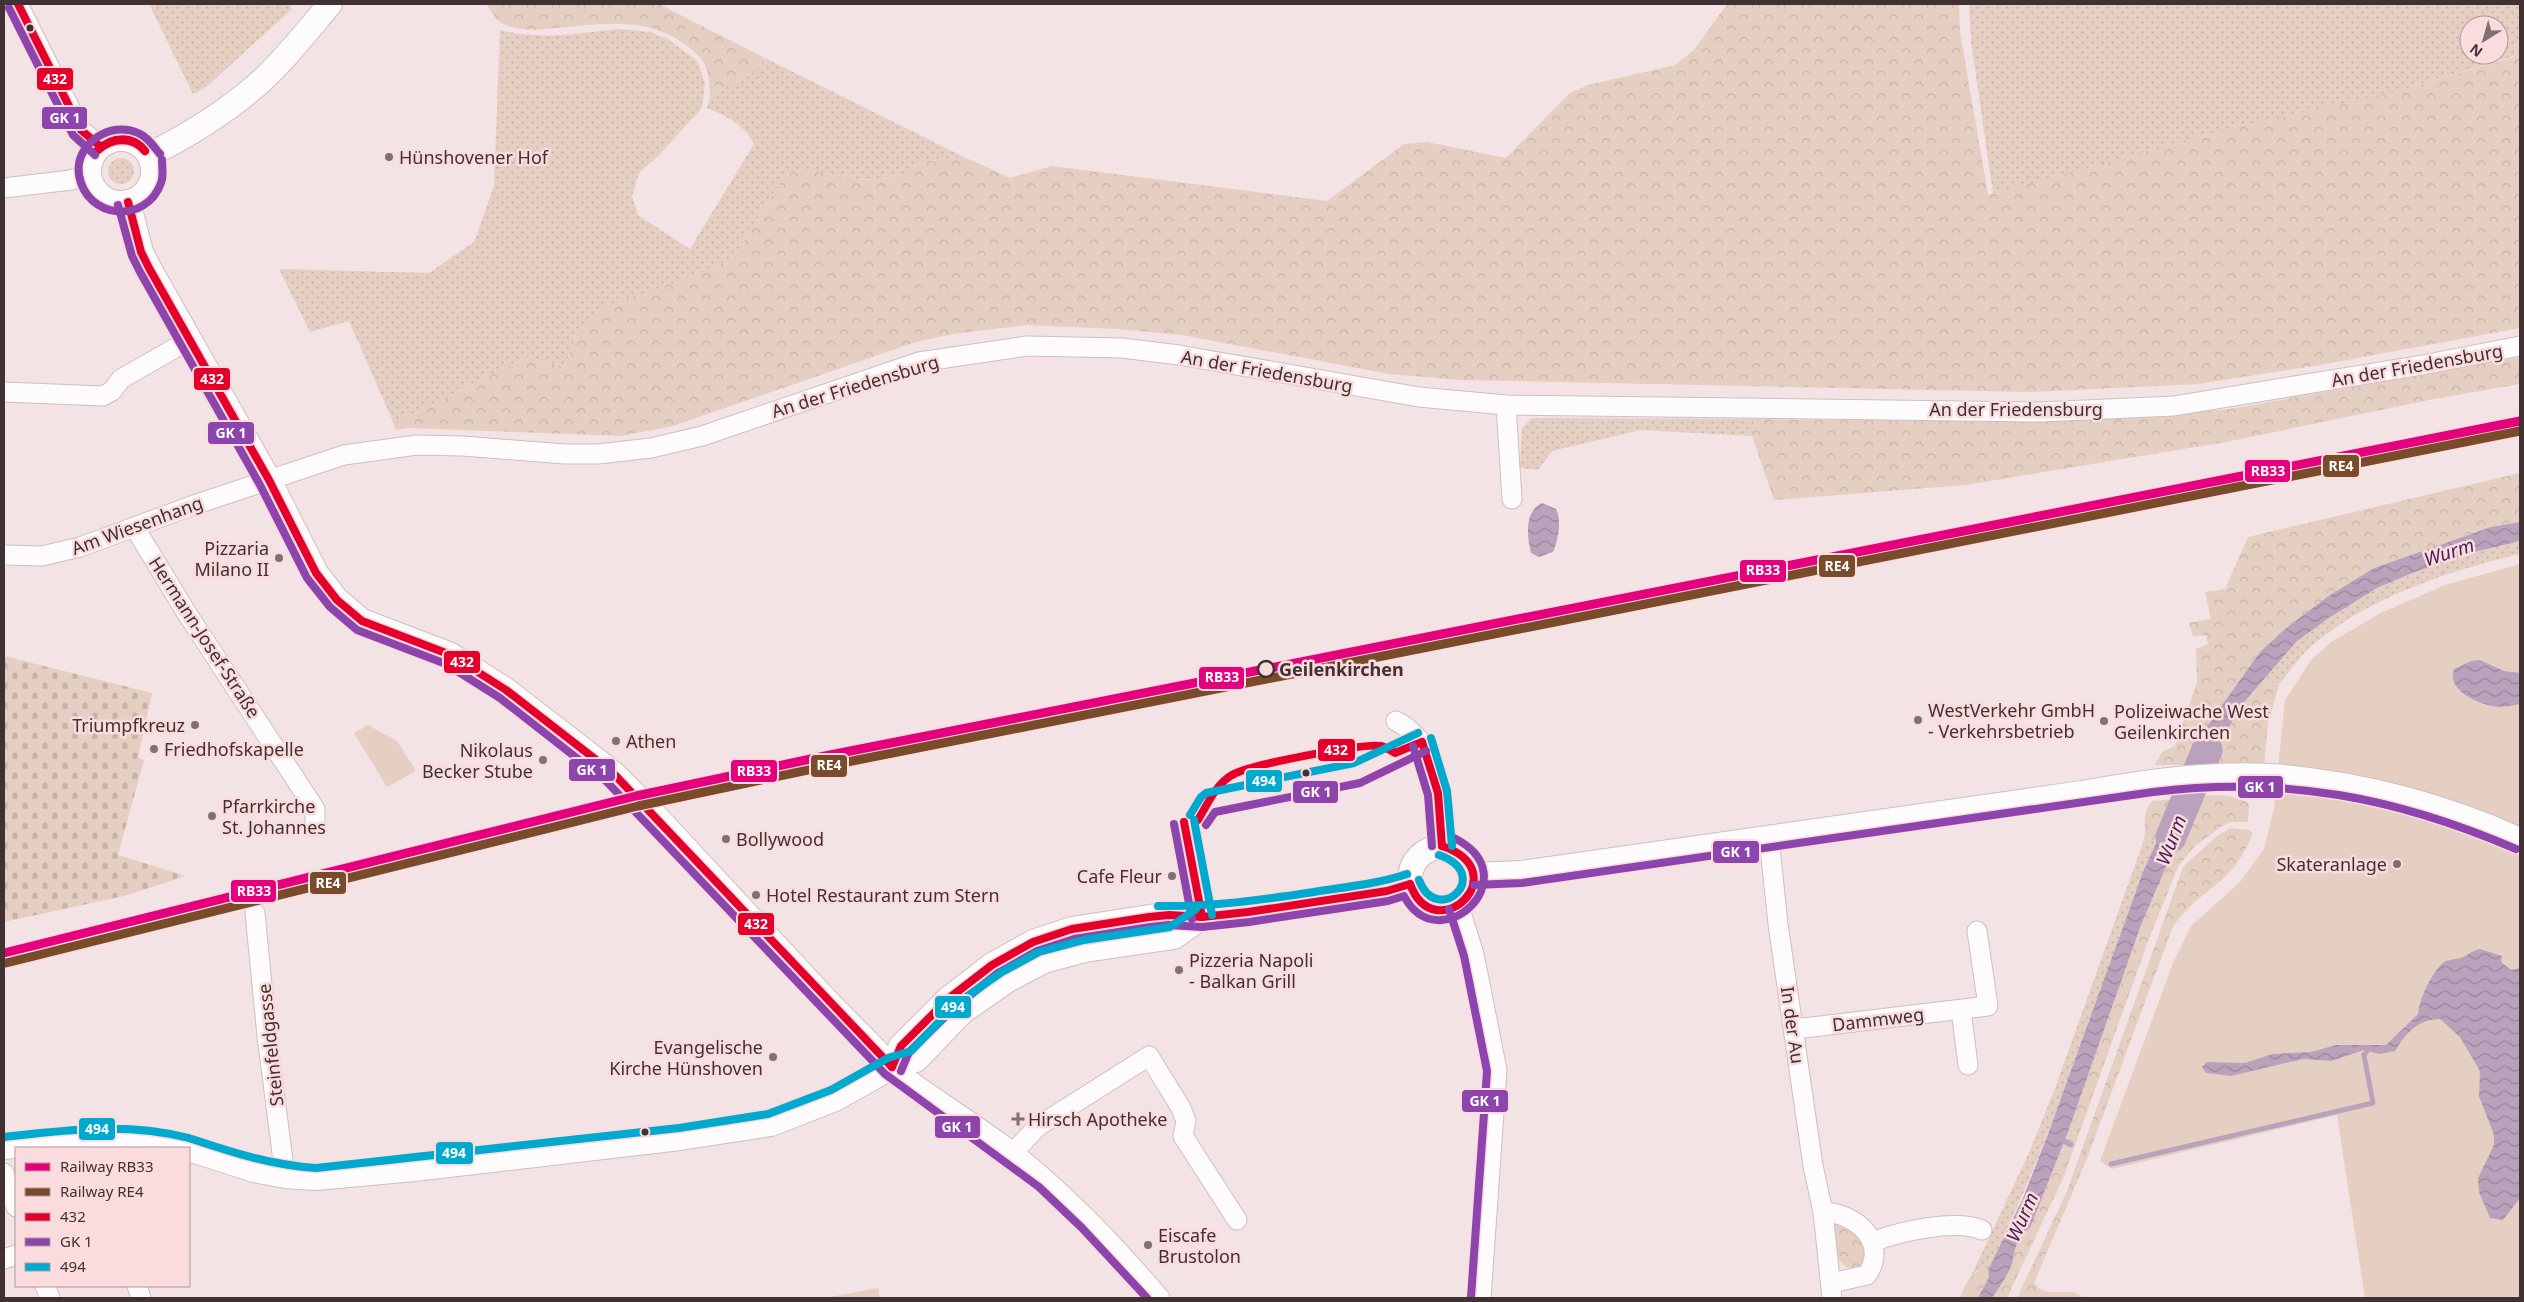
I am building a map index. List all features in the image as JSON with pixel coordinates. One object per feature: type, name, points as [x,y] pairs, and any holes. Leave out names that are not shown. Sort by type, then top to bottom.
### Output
[{"type":"main road","points":[[149,155],[170,144],[228,107],[259,83],[289,52],[330,4]]},
{"type":"main road","points":[[116,139],[127,139],[138,143],[149,155],[154,171],[151,182],[146,192],[137,199],[128,202],[109,200],[100,195],[94,188],[90,172],[92,159],[101,146],[116,139]]},
{"type":"main road","points":[[128,202],[141,252],[269,480],[316,573],[336,600],[362,621],[451,655],[506,690],[612,773],[651,811],[827,1002],[892,1067]]},
{"type":"main road","points":[[1474,875],[1521,873],[2082,793],[2142,782],[2228,776],[2269,776],[2308,780],[2381,794],[2434,806],[2520,840]]},
{"type":"main road","points":[[1442,846],[1460,852],[1471,866],[1474,875],[1469,896],[1459,906],[1444,911],[1429,908],[1417,898],[1410,884],[1411,868],[1420,855],[1426,850],[1442,846]]},
{"type":"main road","points":[[190,1150],[254,1170],[285,1176],[316,1178],[394,1171],[738,1130],[771,1124],[834,1099],[892,1067],[901,1046],[948,999],[992,965],[1033,942],[1072,929],[1149,917],[1168,915],[1202,917],[1387,891],[1410,884]]},
{"type":"main road","points":[[4,1147],[142,1140],[177,1147]]},
{"type":"street","points":[[18,4],[81,130],[101,146]]},
{"type":"street","points":[[4,188],[71,180],[90,172]]},
{"type":"street","points":[[4,392],[103,396],[112,391],[121,379],[190,340]]},
{"type":"street","name":"An der Friedensburg","points":[[269,480],[344,455],[417,444],[565,454],[598,454],[651,448],[702,436],[919,362],[1027,346],[1122,348],[1179,355],[1419,397],[1506,406],[2040,412],[2174,406],[2422,366],[2520,346]]},
{"type":"street","points":[[1506,406],[1512,499]]},
{"type":"street","name":"Am Wiesenhang","points":[[4,556],[52,555],[106,539],[269,480]]},
{"type":"street","name":"Hermann-Josef-Straße","points":[[135,528],[186,612],[315,809],[315,825]]},
{"type":"street","points":[[1396,721],[1408,728],[1422,742],[1435,772],[1442,813],[1442,846]]},
{"type":"street","name":"In der Au","points":[[1769,838],[1778,924],[1814,1166],[1823,1212],[1831,1291],[1867,1275],[1874,1265],[1873,1242]]},
{"type":"street","points":[[1459,906],[1474,954],[1496,1070],[1481,1298]]},
{"type":"street","name":"Steinfeldgasse","points":[[255,913],[267,1036],[285,1176]]},
{"type":"street","name":"Dammweg","points":[[1795,1029],[1988,1006],[1977,931]]},
{"type":"street","points":[[1961,1010],[1968,1065]]},
{"type":"street","points":[[1013,1153],[1037,1127],[1148,1056],[1181,1108],[1186,1121],[1184,1136],[1237,1220]]},
{"type":"street","points":[[892,1067],[1013,1153],[1046,1179],[1089,1221],[1160,1298]]},
{"type":"street","points":[[4,1173],[15,1204]]},
{"type":"street","points":[[1823,1212],[1836,1212],[1854,1220],[1873,1242],[1909,1230],[1970,1225],[1982,1230]]},
{"type":"green space","points":[[149,4],[289,4],[292,9],[205,88],[193,94]]},
{"type":"green space","points":[[486,4],[659,4],[765,58],[756,71],[710,96],[709,77],[705,64],[682,42],[667,34],[652,28],[621,24],[520,29],[500,22]]},
{"type":"green space","points":[[1727,4],[1959,4],[1960,32],[1988,195],[2231,128],[2399,91],[2487,65],[2509,65],[2509,58],[2514,57],[2520,37],[2520,328],[2320,365],[2198,384],[2030,392],[1461,380],[1389,374],[1182,335],[1118,329],[1025,325],[953,334],[916,342],[673,426],[621,436],[410,428],[395,430],[394,424],[527,357],[565,367],[578,329],[606,307],[716,267],[735,255],[784,177],[801,169],[863,180],[899,176],[922,162],[964,157],[1010,178],[1052,166],[1327,201],[1404,144],[1427,142],[1506,158],[1570,93],[1588,85],[1675,65],[1694,50]]},
{"type":"green space","points":[[1969,4],[2520,4],[2520,37],[2514,56],[2509,58],[2509,15],[2459,15],[2459,65],[2484,65],[2399,91],[1994,200],[1971,42]]},
{"type":"green space","points":[[617,29],[650,32],[668,39],[697,61],[705,83],[702,108],[660,154],[639,173],[632,196],[638,215],[690,249],[754,144],[740,126],[707,108],[710,96],[756,71],[765,58],[964,157],[922,162],[899,176],[863,180],[801,169],[784,177],[735,255],[716,267],[578,329],[565,367],[527,357],[394,424],[349,321],[310,332],[279,269],[429,273],[474,242],[494,186],[500,30],[529,35],[543,35]]},
{"type":"green space","points":[[121,158],[130,162],[134,171],[130,180],[121,184],[112,180],[108,171],[112,162]]},
{"type":"green space","points":[[2520,357],[2520,384],[2434,399],[2226,442],[1965,485],[1774,500],[1752,436],[1756,419],[2038,422],[2230,409]]},
{"type":"green space","points":[[1532,418],[1756,419],[1752,436],[1640,430],[1552,451],[1538,470],[1520,468],[1522,428]]},
{"type":"green space","points":[[2520,473],[2520,522],[2491,527],[2374,568],[2327,597],[2285,629],[2260,652],[2205,729],[2187,765],[2155,765],[2162,752],[2175,746],[2197,682],[2196,649],[2208,644],[2206,635],[2193,636],[2189,623],[2211,619],[2205,592],[2225,589],[2248,537]]},
{"type":"green space","points":[[2520,541],[2520,554],[2438,577],[2412,587],[2361,612],[2314,644],[2279,685],[2264,680],[2283,655],[2320,622],[2373,590],[2461,557]]},
{"type":"green space","points":[[2520,564],[2520,1298],[2365,1298],[2337,1115],[2112,1169],[2100,1161],[2173,963],[2191,926],[2240,882],[2264,849],[2274,809],[2285,700],[2311,660],[2331,642],[2381,613],[2445,585]]},
{"type":"green space","points":[[4,656],[152,693],[138,758],[144,760],[118,855],[186,876],[124,896],[4,922]]},
{"type":"green space","points":[[2264,680],[2279,685],[2268,723],[2264,767],[2207,765],[2241,706]]},
{"type":"green space","points":[[368,725],[397,741],[416,771],[387,787],[354,733]]},
{"type":"green space","points":[[2211,795],[2230,796],[2247,802],[2249,806],[2248,822],[2231,822],[2222,826],[2194,847],[2178,867],[2150,936],[2064,1176],[2007,1298],[1992,1298],[2009,1271],[2020,1237],[2030,1228],[2068,1132],[2141,925],[2196,797]]},
{"type":"green space","points":[[2176,799],[2159,837],[2153,840],[2144,840],[2145,815],[2152,801]]},
{"type":"green space","points":[[2231,828],[2249,830],[2253,833],[2245,851],[2234,867],[2185,911],[2172,929],[2088,1156],[2034,1283],[2046,1291],[2071,1292],[2083,1298],[2017,1298],[2067,1191],[2183,867],[2218,835]]},
{"type":"green space","points":[[2159,837],[2134,898],[2059,1105],[2018,1204],[1988,1270],[1977,1271],[1971,1276],[2028,1155],[2054,1091],[2144,840],[2153,840]]},
{"type":"green space","points":[[1837,1222],[1855,1234],[1865,1248],[1863,1264],[1852,1269],[1846,1267],[1838,1259],[1833,1227]]},
{"type":"green space","points":[[1982,1270],[1988,1270],[1989,1277],[1978,1298],[1960,1298],[1973,1275]]},
{"type":"green space","points":[[878,1288],[880,1298],[825,1298]]},
{"type":"water","points":[[1542,503],[1556,509],[1559,525],[1553,552],[1539,557],[1531,553],[1528,540],[1528,525],[1532,512]]},
{"type":"water","points":[[2520,522],[2520,541],[2471,553],[2415,572],[2377,588],[2327,619],[2296,642],[2241,706],[2207,765],[2187,765],[2205,729],[2260,652],[2285,629],[2327,597],[2374,568],[2491,527]]},
{"type":"water","points":[[2480,660],[2504,671],[2520,673],[2520,704],[2502,707],[2492,706],[2478,702],[2458,689],[2454,683],[2454,669],[2471,661]]},
{"type":"water","points":[[2196,797],[2141,925],[2068,1132],[2030,1228],[2020,1236],[2009,1271],[1992,1298],[1978,1298],[1989,1277],[1988,1270],[2023,1198],[2048,1134],[2143,872],[2176,799]]},
{"type":"water","points":[[2480,949],[2502,956],[2501,962],[2511,970],[2520,968],[2520,1198],[2503,1220],[2490,1218],[2479,1192],[2478,1178],[2494,1145],[2494,1135],[2479,1096],[2480,1071],[2460,1037],[2440,1019],[2425,1021],[2413,1028],[2395,1051],[2380,1054],[2364,1050],[2331,1061],[2303,1059],[2231,1076],[2206,1073],[2202,1067],[2207,1062],[2245,1063],[2272,1054],[2311,1052],[2336,1045],[2386,1045],[2418,1014],[2427,986],[2439,966],[2446,961],[2461,958]]},
{"type":"waterway","name":"Wurm","points":[[2171,837],[2207,750]]},
{"type":"waterway","points":[[2111,1164],[2373,1103],[2364,1055],[2367,1051]]},
{"type":"waterway","points":[[2060,1139],[2071,1145]]},
{"type":"rail line","name":"RB33","points":[[4,953],[636,796],[825,756],[2520,421]]},
{"type":"rail line","name":"RE4","points":[[6,963],[638,806],[827,766],[2520,431]]},
{"type":"transit line","name":"432","points":[[18,4],[81,130],[101,147]]},
{"type":"transit line","points":[[9,8],[73,135],[95,155]]},
{"type":"transit line","points":[[160,154],[148,139],[138,133],[128,130],[106,132],[88,145],[82,154],[79,164],[79,175],[84,190],[93,201],[104,208],[130,211],[143,206],[153,197],[162,180],[162,160]]},
{"type":"transit line","name":"432","points":[[98,150],[110,142],[122,139],[135,142],[145,151]]},
{"type":"transit line","name":"432","points":[[98,150],[109,143],[122,140],[134,143],[145,151]]},
{"type":"transit line","name":"432","points":[[128,202],[141,252],[149,268],[269,480],[316,573],[337,600],[362,621],[451,655],[506,690],[613,773],[892,1067]]},
{"type":"transit line","points":[[118,205],[132,256],[140,272],[260,485],[307,578],[330,607],[357,630],[446,664],[500,698],[606,781],[885,1074],[1039,1187],[1082,1228],[1147,1298]]},
{"type":"transit line","name":"494","points":[[1190,815],[1201,797],[1206,793],[1354,763],[1418,733]]},
{"type":"transit line","name":"494","points":[[1431,738],[1447,791],[1452,846]]},
{"type":"transit line","name":"432","points":[[1422,742],[1438,793],[1442,846]]},
{"type":"transit line","name":"432","points":[[1198,820],[1212,795],[1221,784],[1232,775],[1242,771],[1281,761],[1352,748],[1381,746],[1395,753],[1422,742]]},
{"type":"transit line","points":[[1413,746],[1428,795],[1432,846]]},
{"type":"transit line","points":[[1206,825],[1215,812],[1360,783],[1426,751]]},
{"type":"transit line","points":[[1474,885],[1522,883],[2153,792],[2202,788],[2294,789],[2339,795],[2427,816],[2516,849]]},
{"type":"transit line","name":"494","points":[[1194,820],[1212,915]]},
{"type":"transit line","name":"432","points":[[1184,822],[1202,917]]},
{"type":"transit line","points":[[1174,824],[1192,919]]},
{"type":"transit line","points":[[901,1071],[909,1052],[955,1007],[998,973],[1037,951],[1074,939],[1169,925],[1202,927],[1249,922],[1388,901],[1404,896],[1419,914],[1437,920],[1456,917],[1471,906],[1481,890],[1484,872],[1475,854],[1454,838]]},
{"type":"transit line","name":"432","points":[[1410,884],[1422,903],[1436,910],[1451,908],[1464,900],[1472,887],[1473,872],[1464,858],[1442,846]]},
{"type":"transit line","name":"494","points":[[1419,880],[1427,894],[1438,899],[1448,898],[1457,893],[1462,884],[1462,874],[1455,864],[1439,855]]},
{"type":"transit line","name":"494","points":[[1158,906],[1217,904],[1294,895],[1361,885],[1407,874]]},
{"type":"transit line","name":"432","points":[[892,1067],[901,1046],[948,999],[992,965],[1033,942],[1072,929],[1149,917],[1169,915],[1202,917],[1248,912],[1387,891],[1410,884]]},
{"type":"transit line","name":"494","points":[[192,1139],[238,1154],[316,1168],[679,1128],[768,1114],[831,1090],[888,1058],[911,1051],[956,1004],[1002,972],[1039,952],[1084,940],[1170,927],[1196,909]]},
{"type":"transit line","points":[[1449,909],[1464,956],[1487,1071],[1471,1297]]},
{"type":"transit line","name":"494","points":[[4,1137],[73,1130],[120,1129],[143,1130],[189,1138]]},
{"type":"place","name":"Hünshovener Hof","points":[[389,157]]},
{"type":"place","name":"Pizzaria Milano II","points":[[279,558]]},
{"type":"place","name":"Geilenkirchen","points":[[1266,669]]},
{"type":"place","name":"WestVerkehr GmbH - Verkehrsbetrieb","points":[[1918,720]]},
{"type":"place","name":"Polizeiwache West Geilenkirchen","points":[[2104,721]]},
{"type":"place","name":"Triumpfkreuz","points":[[195,725]]},
{"type":"place","name":"Athen","points":[[616,741]]},
{"type":"place","name":"Friedhofskapelle","points":[[154,749]]},
{"type":"place","name":"Nikolaus Becker Stube","points":[[543,760]]},
{"type":"place","name":"Pfarrkirche St. Johannes","points":[[212,816]]},
{"type":"place","name":"Bollywood","points":[[726,839]]},
{"type":"place","name":"Skateranlage","points":[[2397,864]]},
{"type":"place","name":"Cafe Fleur","points":[[1172,876]]},
{"type":"place","name":"Hotel Restaurant zum Stern","points":[[756,895]]},
{"type":"place","name":"Pizzeria Napoli - Balkan Grill","points":[[1179,970]]},
{"type":"place","name":"Evangelische Kirche Hünshoven","points":[[773,1057]]},
{"type":"place","name":"Hirsch Apotheke","points":[[1018,1119]]},
{"type":"place","name":"Eiscafe Brustolon","points":[[1148,1245]]}]
